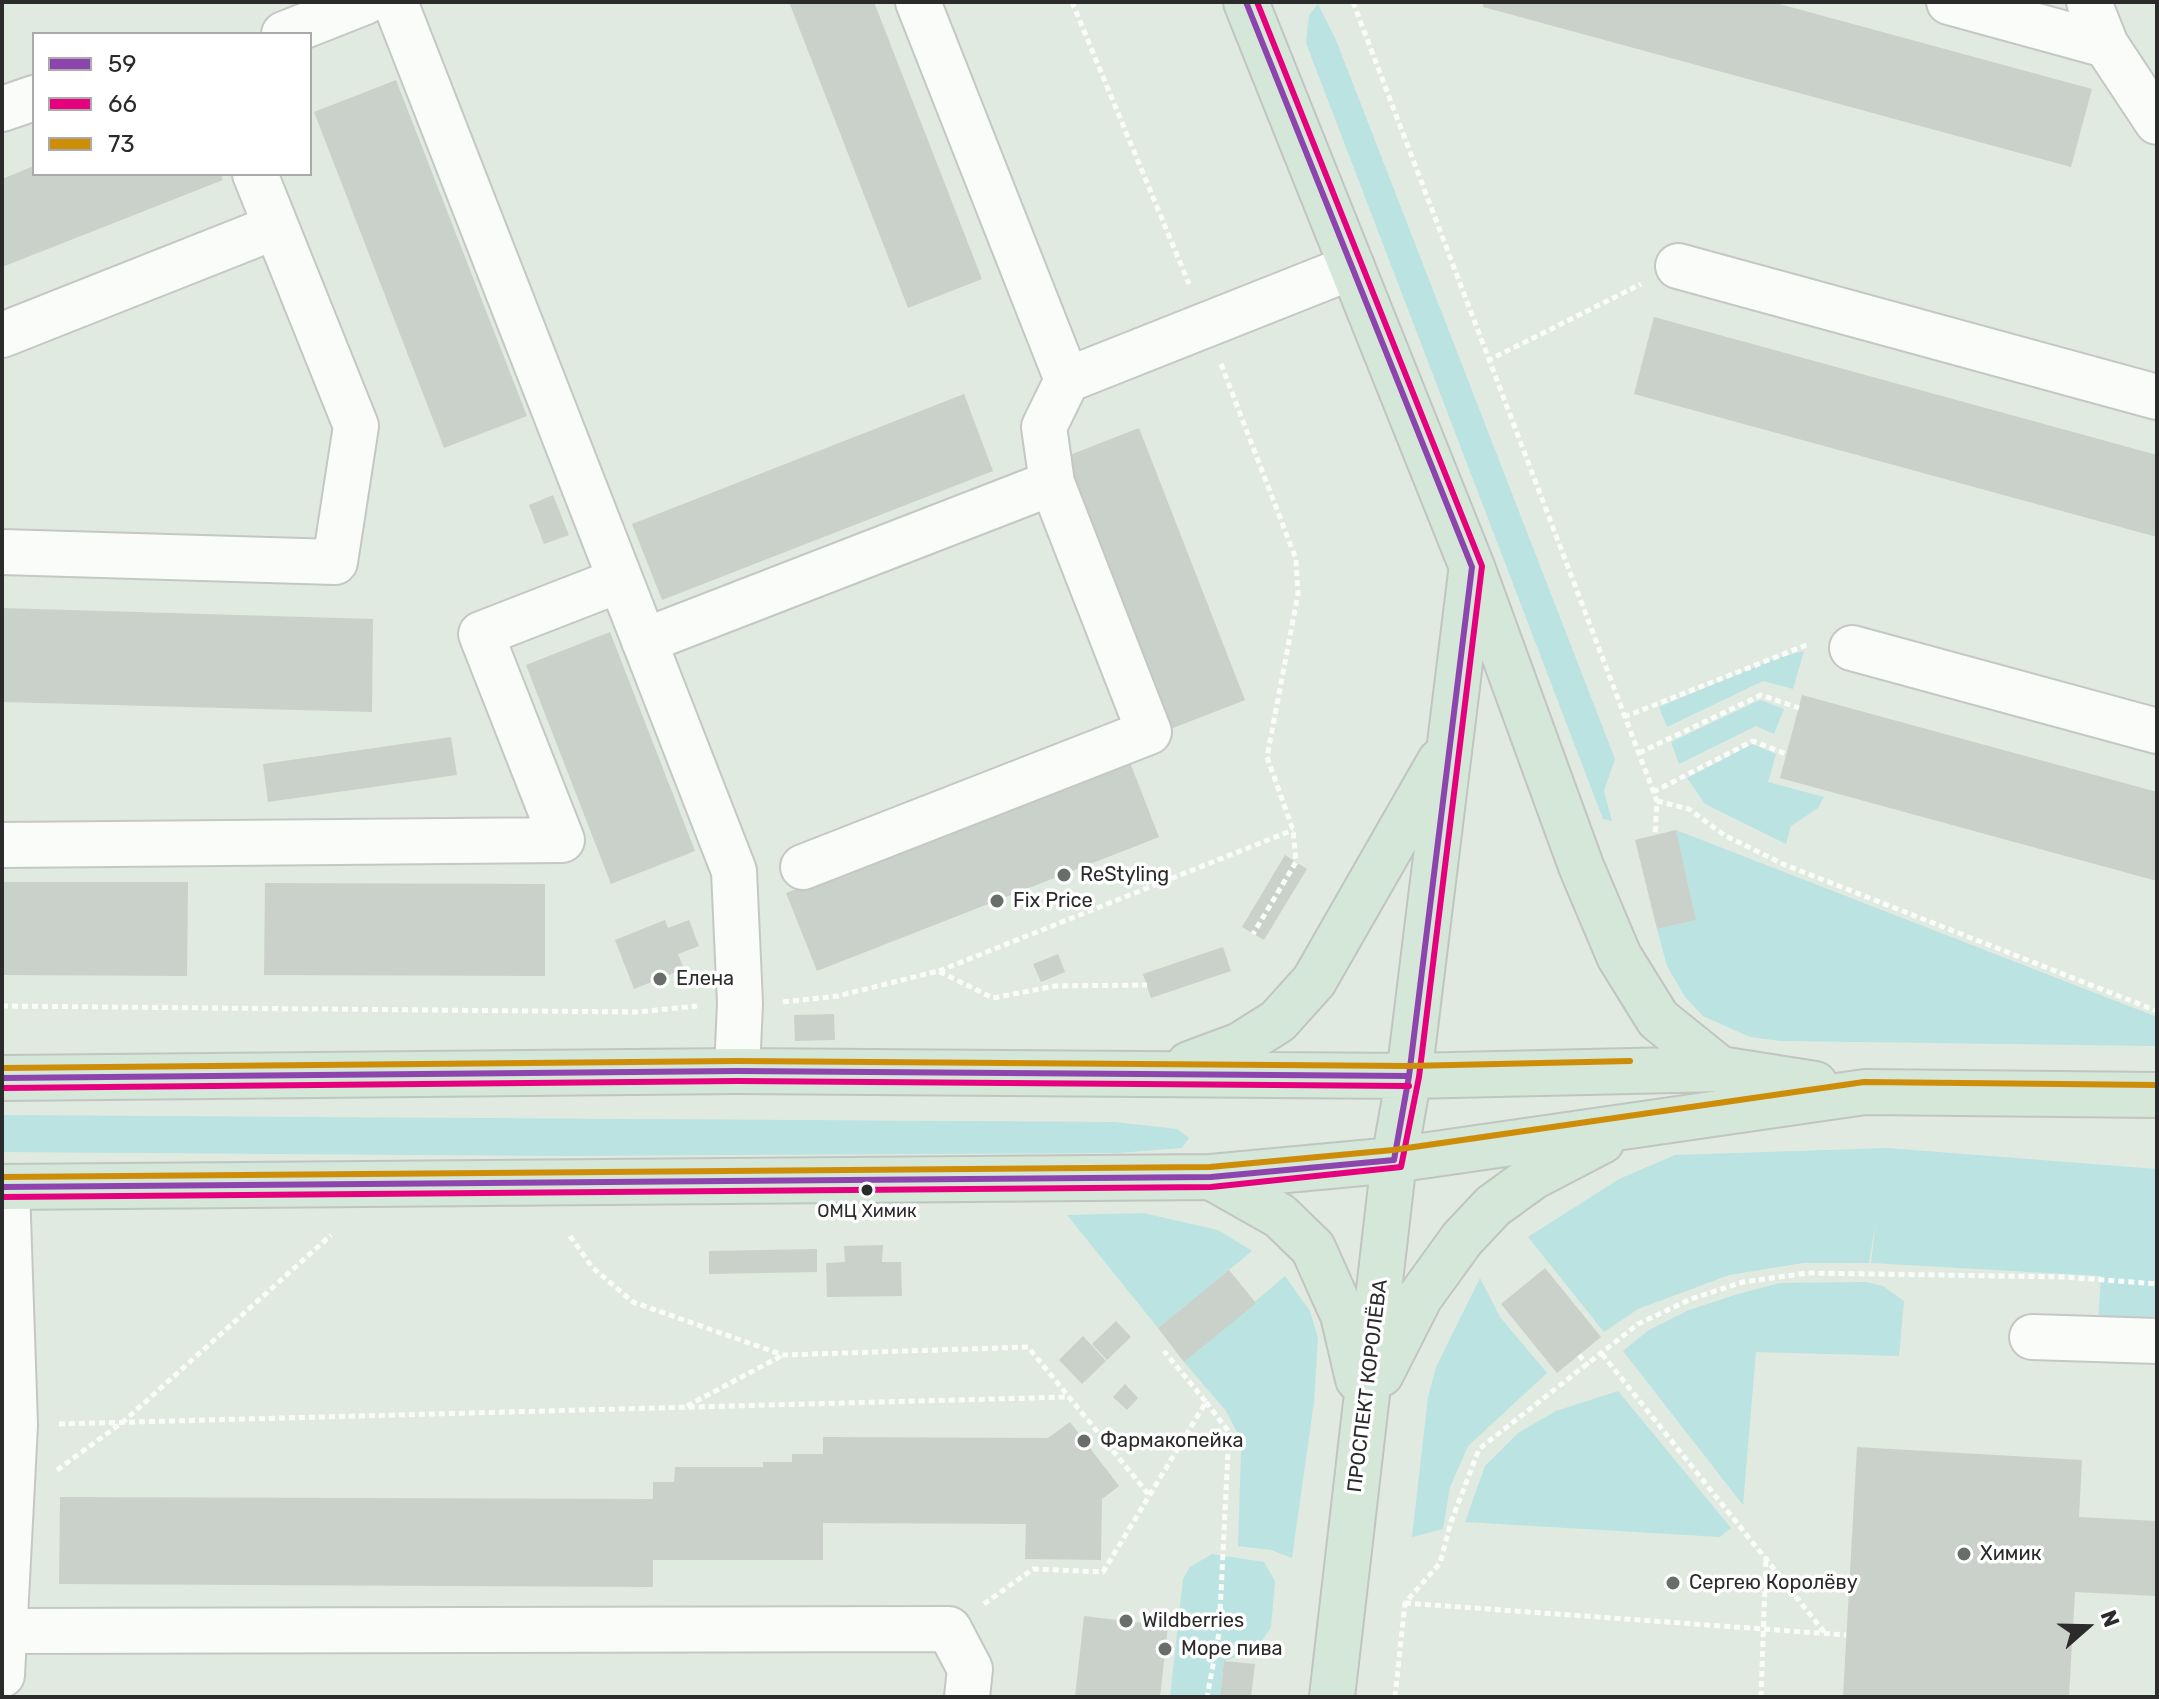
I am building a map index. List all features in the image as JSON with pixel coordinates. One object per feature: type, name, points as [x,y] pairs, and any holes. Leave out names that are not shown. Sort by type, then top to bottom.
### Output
[{"type":"main road","points":[[1248,3],[1472,567],[1581,866],[1619,956],[1658,1019],[1720,1069]]},
{"type":"main road","name":"ПРОСПЕКТ КОРОЛЁВА","points":[[1332,1697],[1394,1160],[1409,1076],[1472,567]]},
{"type":"main road","points":[[1155,1074],[1240,1045],[1278,1021],[1314,981],[1451,742]]},
{"type":"main road","points":[[2,1078],[737,1071],[1409,1076],[1720,1069],[1865,1092],[2157,1095]]},
{"type":"main road","points":[[5,1188],[1211,1177],[1394,1160],[1865,1092]]},
{"type":"main road","points":[[1364,1412],[1398,1335],[1420,1297],[1441,1264],[1493,1206],[1561,1161],[1645,1124]]},
{"type":"main road","points":[[1211,1177],[1280,1216],[1313,1248],[1343,1315],[1364,1412]]},
{"type":"street","points":[[273,2],[284,32]]},
{"type":"street","points":[[290,32],[365,2]]},
{"type":"street","points":[[395,2],[734,871],[740,1003],[737,1071]]},
{"type":"street","points":[[918,2],[1067,380]]},
{"type":"street","points":[[1949,2],[2106,45]]},
{"type":"street","points":[[2089,2],[2106,45],[2157,122]]},
{"type":"street","points":[[2,109],[32,99]]},
{"type":"street","points":[[2,552],[335,562],[356,426],[256,176]]},
{"type":"street","points":[[2,335],[275,227]]},
{"type":"street","points":[[1678,266],[2157,397]]},
{"type":"street","points":[[803,867],[1149,732],[1052,483],[1044,427],[1067,380],[1352,267]]},
{"type":"street","points":[[644,641],[1052,483]]},
{"type":"street","points":[[2,845],[562,840],[481,634],[620,580]]},
{"type":"street","points":[[1852,648],[2157,731]]},
{"type":"street","points":[[2,1675],[15,1425],[5,1188]]},
{"type":"street","points":[[2032,1337],[2157,1341]]},
{"type":"street","points":[[4,1631],[949,1629],[970,1669],[967,1697]]},
{"type":"path","points":[[1072,2],[1206,326],[1296,559],[1298,594],[1267,757],[1293,830],[1296,862],[1253,934]]},
{"type":"path","points":[[1353,2],[1487,361],[1657,801],[1655,835]]},
{"type":"path","points":[[1487,361],[1678,266]]},
{"type":"path","points":[[1624,717],[1797,647],[1825,640],[1852,648]]},
{"type":"path","points":[[1639,753],[1761,695],[1799,708]]},
{"type":"path","points":[[1653,792],[1753,741],[1786,754]]},
{"type":"path","points":[[1657,801],[1689,809],[1724,835],[1783,864],[2157,1011]]},
{"type":"path","points":[[2,1006],[637,1012],[838,996],[938,971],[1293,830]]},
{"type":"path","points":[[938,971],[993,998],[1055,986],[1147,985]]},
{"type":"path","points":[[10,1505],[123,1422],[331,1235]]},
{"type":"path","points":[[570,1236],[592,1267],[633,1302],[783,1355],[1028,1347],[1150,1496]]},
{"type":"path","points":[[1395,1697],[1405,1603],[1440,1563],[1451,1522],[1479,1449],[1638,1324],[1691,1299],[1743,1282],[1795,1275],[2066,1277],[2157,1284]]},
{"type":"path","points":[[1164,1351],[1229,1432],[1219,1633],[1207,1697]]},
{"type":"path","points":[[1602,1354],[1766,1555],[1825,1633]]},
{"type":"path","points":[[686,1406],[783,1355]]},
{"type":"path","points":[[1579,1355],[1588,1366]]},
{"type":"path","points":[[15,1425],[1068,1397]]},
{"type":"path","points":[[949,1629],[1033,1569],[1103,1572],[1206,1402]]},
{"type":"path","points":[[1761,1697],[1766,1555]]},
{"type":"path","points":[[1405,1603],[1846,1635]]},
{"type":"shaded area","points":[[1318,4],[1336,40],[1615,759],[1604,791],[1612,821],[1603,819],[1306,43],[1309,15]]},
{"type":"shaded area","points":[[1804,651],[1793,689],[1763,681],[1667,727],[1659,707],[1774,659]]},
{"type":"shaded area","points":[[1760,700],[1784,709],[1774,734],[1756,726],[1679,764],[1671,742]]},
{"type":"shaded area","points":[[1752,744],[1776,754],[1768,782],[1824,797],[1818,808],[1791,826],[1786,844],[1705,804],[1687,778]]},
{"type":"shaded area","points":[[1676,830],[2157,1017],[2157,1046],[1781,1041],[1750,1037],[1703,1016],[1685,997],[1667,966],[1657,929],[1696,920]]},
{"type":"shaded area","points":[[2,1115],[1115,1122],[1177,1129],[1189,1138],[1182,1148],[1118,1153],[556,1156],[2,1152]]},
{"type":"shaded area","points":[[1887,1148],[2157,1169],[2157,1339],[2097,1337],[2101,1276],[1871,1263],[1876,1220],[1869,1263],[1803,1263],[1729,1275],[1638,1309],[1604,1332],[1528,1237],[1619,1179],[1675,1155]]},
{"type":"shaded area","points":[[1143,1213],[1218,1230],[1252,1251],[1158,1328],[1067,1215]]},
{"type":"shaded area","points":[[1285,1276],[1310,1311],[1318,1338],[1314,1402],[1292,1558],[1271,1550],[1238,1546],[1241,1451],[1237,1432],[1226,1411],[1184,1362]]},
{"type":"shaded area","points":[[1480,1278],[1500,1317],[1547,1373],[1468,1446],[1450,1487],[1443,1529],[1412,1537],[1428,1397],[1436,1367]]},
{"type":"shaded area","points":[[1866,1282],[1883,1286],[1904,1301],[1899,1356],[1756,1352],[1743,1505],[1623,1351],[1649,1330],[1689,1310],[1738,1294],[1780,1283]]},
{"type":"shaded area","points":[[1618,1391],[1731,1528],[1720,1537],[1465,1522],[1485,1466],[1518,1433],[1556,1411]]},
{"type":"shaded area","points":[[1212,1554],[1264,1562],[1275,1581],[1271,1627],[1256,1650],[1224,1661],[1220,1697],[1170,1697],[1183,1579],[1190,1567]]},
{"type":"building","points":[[789,2],[874,2],[982,279],[908,308]]},
{"type":"building","points":[[1484,2],[1772,2],[2092,89],[2071,167],[1483,7]]},
{"type":"building","points":[[396,80],[527,416],[444,448],[314,112]]},
{"type":"building","points":[[32,167],[32,176],[222,176],[223,180],[2,267],[2,179]]},
{"type":"building","points":[[1654,317],[2157,455],[2157,537],[1634,394]]},
{"type":"building","points":[[964,394],[993,471],[662,600],[632,524]]},
{"type":"building","points":[[1139,428],[1245,700],[1168,730],[1062,458]]},
{"type":"building","points":[[553,495],[569,535],[544,544],[529,505]]},
{"type":"building","points":[[2,608],[373,619],[372,712],[2,702]]},
{"type":"building","points":[[610,632],[695,851],[611,884],[526,665]]},
{"type":"building","points":[[1802,695],[2157,792],[2157,881],[1780,778]]},
{"type":"building","points":[[451,737],[457,775],[268,802],[263,764]]},
{"type":"building","points":[[1129,760],[1159,837],[817,971],[786,893]]},
{"type":"building","points":[[1676,830],[1696,920],[1657,929],[1635,840]]},
{"type":"building","points":[[1285,855],[1307,869],[1264,940],[1242,927]]},
{"type":"building","points":[[2,882],[188,882],[187,976],[2,975]]},
{"type":"building","points":[[265,883],[545,884],[545,976],[264,975]]},
{"type":"building","points":[[665,920],[668,928],[689,920],[699,946],[678,954],[684,969],[634,989],[615,940]]},
{"type":"building","points":[[1223,947],[1231,971],[1151,998],[1143,974]]},
{"type":"building","points":[[1058,954],[1065,972],[1041,982],[1033,964]]},
{"type":"building","points":[[834,1014],[835,1040],[795,1041],[794,1015]]},
{"type":"building","points":[[883,1245],[882,1262],[901,1262],[902,1296],[827,1297],[826,1263],[845,1262],[844,1246]]},
{"type":"building","points":[[817,1249],[817,1272],[709,1274],[709,1251]]},
{"type":"building","points":[[1545,1268],[1601,1337],[1557,1373],[1501,1304]]},
{"type":"building","points":[[1229,1270],[1256,1303],[1184,1362],[1158,1328]]},
{"type":"building","points":[[1116,1321],[1131,1337],[1107,1360],[1092,1344]]},
{"type":"building","points":[[1083,1336],[1106,1361],[1082,1384],[1059,1360]]},
{"type":"building","points":[[1125,1384],[1138,1398],[1127,1410],[1113,1397]]},
{"type":"building","points":[[1070,1422],[1119,1486],[1102,1499],[1101,1560],[1025,1559],[1026,1524],[823,1523],[823,1560],[653,1560],[653,1587],[59,1584],[60,1497],[653,1499],[653,1482],[674,1482],[675,1467],[763,1467],[763,1462],[792,1462],[792,1454],[823,1454],[823,1437],[1048,1438]]},
{"type":"building","name":"Химик","points":[[1857,1447],[2082,1460],[2079,1517],[2157,1521],[2157,1596],[2075,1592],[2069,1697],[1843,1697]]},
{"type":"building","points":[[1084,1616],[1168,1626],[1160,1697],[1075,1697]]},
{"type":"building","points":[[1224,1661],[1255,1664],[1251,1697],[1220,1697]]},
{"type":"transit line","name":"59","points":[[2,1187],[1211,1177],[1394,1160],[1409,1076],[1472,567],[1246,2]]},
{"type":"transit line","name":"66","points":[[2,1197],[1211,1187],[1401,1167],[1419,1077],[1482,566],[1257,2]]},
{"type":"transit line","name":"73","points":[[2,1068],[737,1061],[1409,1066],[1630,1061]]},
{"type":"transit line","name":"59","points":[[2,1078],[737,1071],[1409,1076]]},
{"type":"transit line","name":"66","points":[[2,1088],[737,1081],[1409,1086]]},
{"type":"transit line","name":"73","points":[[2,1177],[1210,1167],[1393,1150],[1864,1082],[2157,1085]]},
{"type":"place","name":"ReStyling","points":[[1064,875]]},
{"type":"place","name":"Fix Price","points":[[997,901]]},
{"type":"place","name":"Елена","points":[[660,979]]},
{"type":"place","name":"ОМЦ Химик","points":[[867,1190]]},
{"type":"place","name":"Фармакопейка","points":[[1084,1441]]},
{"type":"place","name":"Химик","points":[[1964,1554]]},
{"type":"place","name":"Сергею Королёву","points":[[1673,1583]]},
{"type":"place","name":"Wildberries","points":[[1126,1621]]},
{"type":"place","name":"Море пива","points":[[1165,1649]]}]
